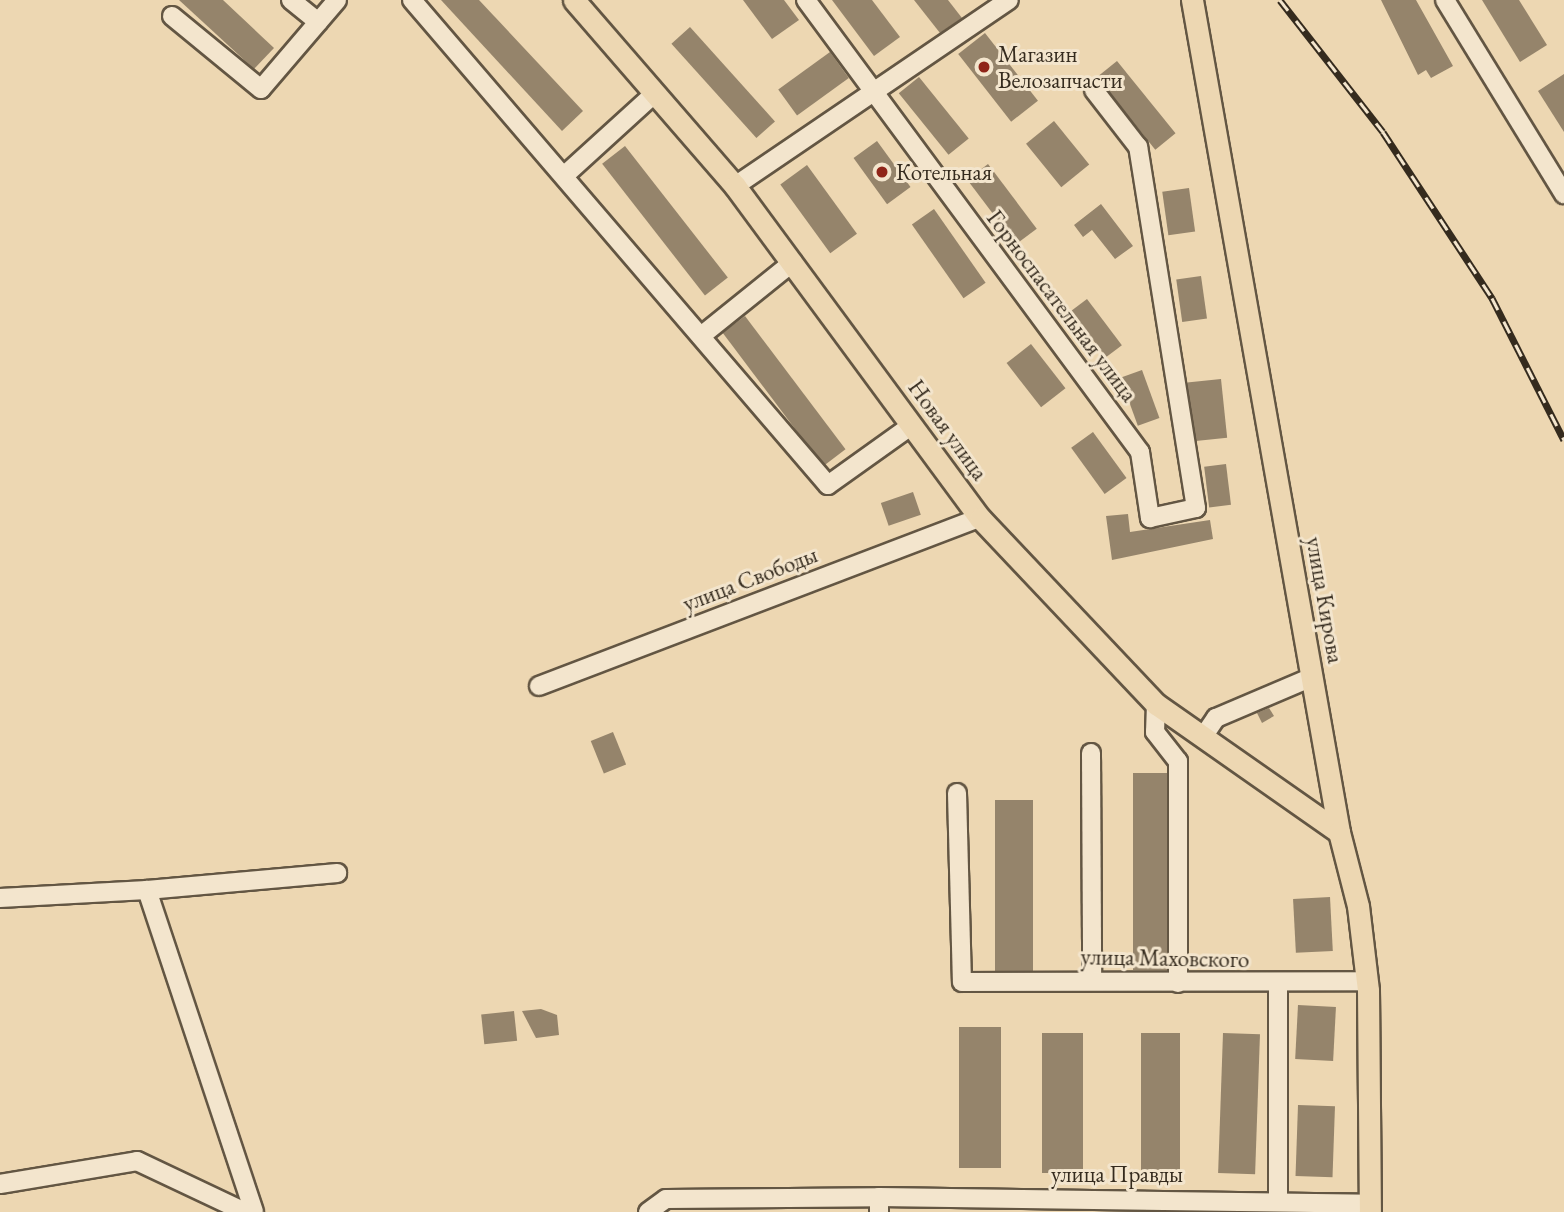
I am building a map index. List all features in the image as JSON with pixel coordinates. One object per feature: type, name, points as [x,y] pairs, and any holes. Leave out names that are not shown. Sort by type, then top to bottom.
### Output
[{"type":"main road","name":"Новая улица","points":[[574,0],[735,186],[979,517],[1156,704],[1339,832]]},
{"type":"main road","name":"улица Кирова","points":[[1192,0],[1367,981],[1371,1208]]},
{"type":"street","points":[[291,0],[318,22]]},
{"type":"street","points":[[172,16],[261,89],[337,0]]},
{"type":"street","points":[[412,0],[565,175],[828,485],[912,425]]},
{"type":"street","name":"Горноспасательная улица","points":[[806,0],[1140,452],[1150,517],[1196,508],[1138,147],[1094,90]]},
{"type":"street","points":[[735,186],[984,6],[1009,0]]},
{"type":"street","points":[[1445,0],[1564,194]]},
{"type":"street","points":[[565,175],[654,93]]},
{"type":"street","points":[[701,336],[793,262]]},
{"type":"street","name":"улица Свободы","points":[[539,686],[979,517]]},
{"type":"street","points":[[1203,737],[1216,718],[1312,677]]},
{"type":"street","points":[[1156,704],[1154,732],[1178,761],[1178,983]]},
{"type":"street","points":[[1091,752],[1091,981]]},
{"type":"street","name":"улица Маховского","points":[[957,793],[962,982],[1278,984],[1367,981]]},
{"type":"street","points":[[0,898],[147,890],[337,873]]},
{"type":"street","points":[[147,890],[254,1212]]},
{"type":"street","points":[[1278,984],[1278,1199]]},
{"type":"street","points":[[0,1184],[137,1161],[245,1212]]},
{"type":"street","name":"улица Правды","points":[[648,1212],[666,1199],[879,1205],[1278,1199],[1371,1208]]},
{"type":"building","points":[[179,0],[223,0],[274,48],[254,69]]},
{"type":"building","points":[[441,0],[479,0],[583,111],[562,131]]},
{"type":"building","points":[[743,0],[784,0],[799,20],[772,39]]},
{"type":"building","points":[[832,0],[872,0],[900,37],[874,56]]},
{"type":"building","points":[[914,0],[948,0],[962,18],[940,33]]},
{"type":"building","points":[[1381,0],[1416,0],[1453,66],[1431,78],[1426,70],[1418,75]]},
{"type":"building","points":[[1482,0],[1519,0],[1547,45],[1520,62]]},
{"type":"building","points":[[690,27],[775,121],[756,138],[671,44]]},
{"type":"building","points":[[985,33],[1038,101],[1011,122],[958,54]]},
{"type":"building","points":[[830,52],[849,78],[797,116],[778,90]]},
{"type":"building","points":[[1117,61],[1176,133],[1155,150],[1097,77]]},
{"type":"building","points":[[1564,74],[1564,132],[1538,91]]},
{"type":"building","points":[[919,77],[969,138],[949,155],[899,93]]},
{"type":"building","points":[[1054,121],[1089,165],[1061,187],[1026,144]]},
{"type":"building","name":"Котельная","points":[[877,141],[911,187],[887,204],[854,158]]},
{"type":"building","points":[[625,146],[728,278],[705,295],[602,164]]},
{"type":"building","points":[[988,164],[1037,229],[1016,244],[967,180]]},
{"type":"building","points":[[807,165],[857,234],[830,253],[780,184]]},
{"type":"building","points":[[1189,188],[1195,232],[1168,235],[1162,192]]},
{"type":"building","points":[[1101,204],[1133,246],[1115,259],[1092,230],[1083,237],[1074,225]]},
{"type":"building","points":[[934,209],[986,283],[964,298],[912,224]]},
{"type":"building","points":[[1201,276],[1207,319],[1182,322],[1176,279]]},
{"type":"building","points":[[1087,299],[1122,345],[1106,357],[1071,311]]},
{"type":"building","points":[[745,316],[846,449],[823,466],[723,333]]},
{"type":"building","points":[[1031,344],[1065,388],[1041,407],[1007,363]]},
{"type":"building","points":[[1142,370],[1159,418],[1138,426],[1120,378]]},
{"type":"building","points":[[1221,379],[1227,438],[1193,441],[1187,383]]},
{"type":"building","points":[[1093,432],[1127,478],[1105,494],[1071,448]]},
{"type":"building","points":[[1226,464],[1231,505],[1209,507],[1204,467]]},
{"type":"building","points":[[913,492],[921,515],[889,526],[881,503]]},
{"type":"building","points":[[1128,514],[1130,532],[1210,520],[1213,539],[1112,560],[1106,516]]},
{"type":"building","points":[[1269,708],[1274,716],[1262,723],[1257,713]]},
{"type":"building","points":[[613,732],[626,764],[604,773],[591,741]]},
{"type":"building","points":[[1133,773],[1167,773],[1167,970],[1133,970]]},
{"type":"building","points":[[995,800],[1033,800],[1033,971],[995,971]]},
{"type":"building","points":[[1330,897],[1333,951],[1296,953],[1293,899]]},
{"type":"building","points":[[1298,1005],[1336,1007],[1333,1061],[1295,1059]]},
{"type":"building","points":[[541,1009],[557,1015],[559,1035],[536,1038],[522,1011]]},
{"type":"building","points":[[514,1011],[517,1041],[484,1044],[481,1014]]},
{"type":"building","points":[[959,1027],[1001,1027],[1001,1168],[959,1168]]},
{"type":"building","points":[[1042,1033],[1083,1033],[1083,1173],[1042,1173]]},
{"type":"building","points":[[1141,1033],[1180,1033],[1180,1172],[1141,1172]]},
{"type":"building","points":[[1223,1033],[1260,1034],[1255,1174],[1218,1173]]},
{"type":"building","points":[[1298,1105],[1335,1106],[1332,1177],[1296,1176]]},
{"type":"railway","points":[[1280,0],[1383,132],[1492,298],[1564,440]]},
{"type":"place","name":"Магазин Велозапчасти","points":[[984,67]]},
{"type":"place","name":"Котельная","points":[[882,172]]}]
